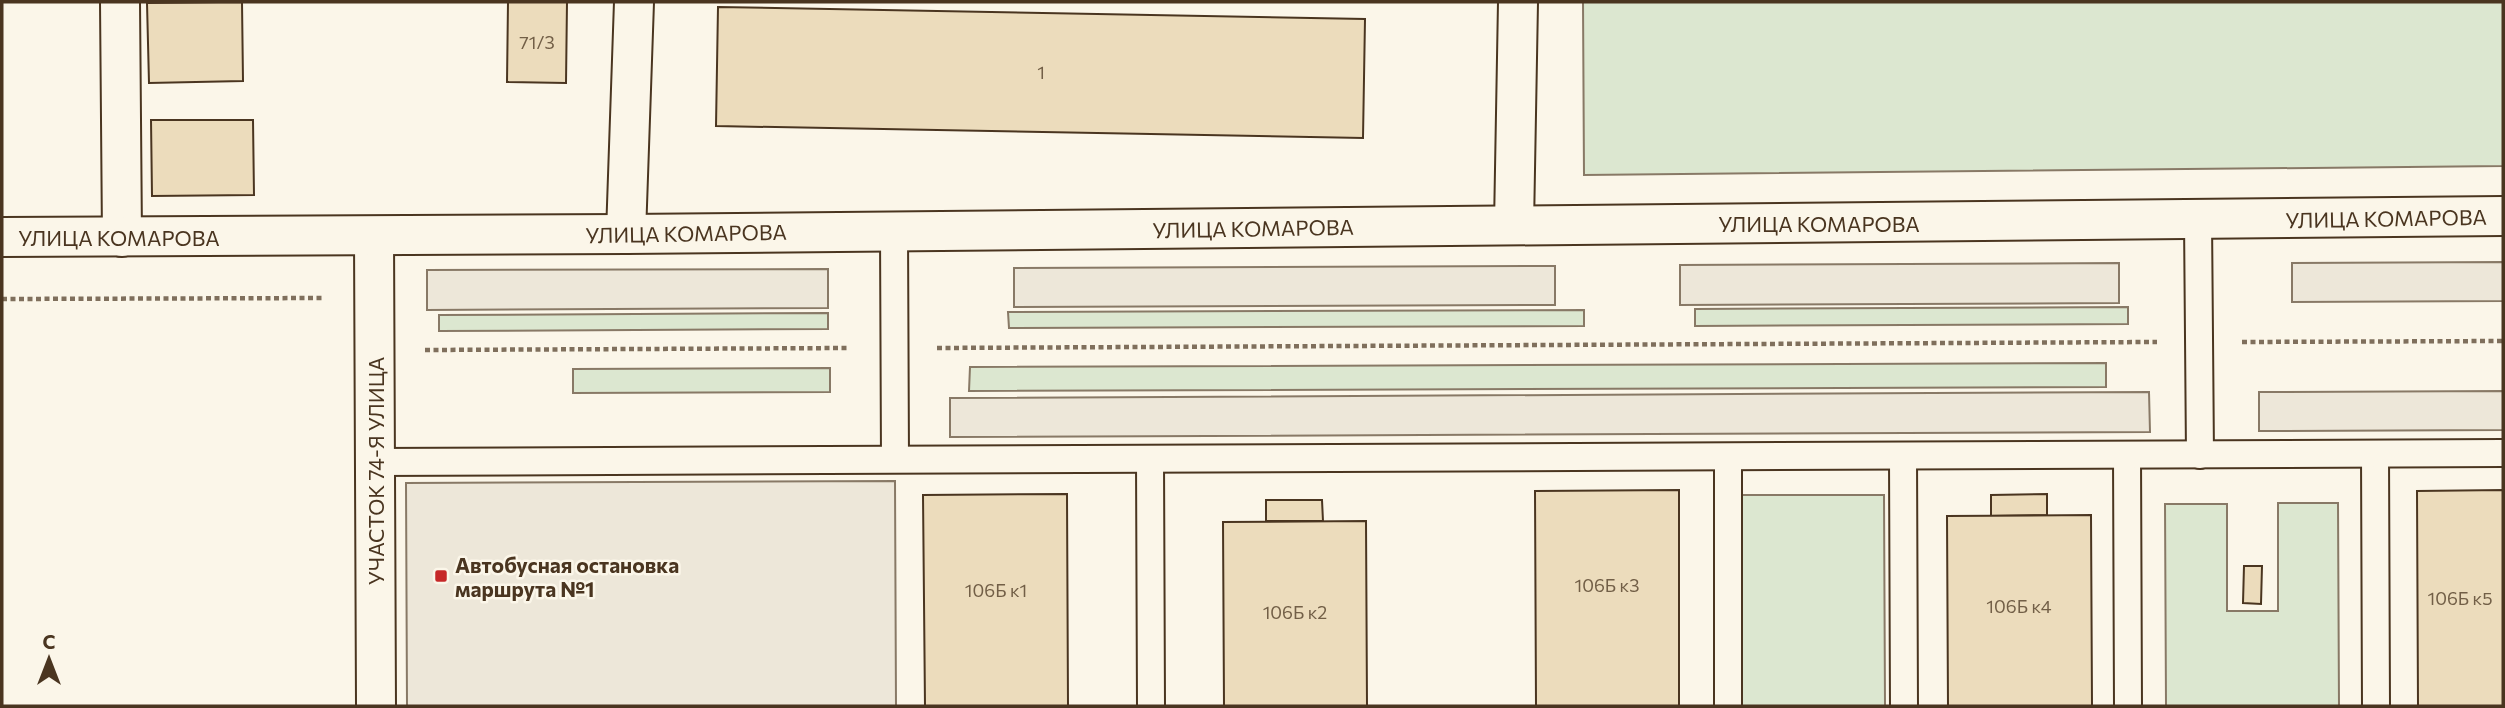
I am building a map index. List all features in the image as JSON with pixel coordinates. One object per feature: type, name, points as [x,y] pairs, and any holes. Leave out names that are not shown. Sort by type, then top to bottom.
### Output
[{"type":"street","points":[[120,2],[122,237]]},
{"type":"street","points":[[626,234],[634,2]]},
{"type":"street","points":[[1514,225],[1518,2]]},
{"type":"street","name":"УЛИЦА КОМАРОВА","points":[[2,237],[626,234],[2503,216]]},
{"type":"street","name":"УЧАСТОК 74-Я УЛИЦА","points":[[374,236],[376,706]]},
{"type":"lane","points":[[2199,219],[2200,455]]},
{"type":"lane","points":[[894,231],[895,460]]},
{"type":"lane","points":[[375,462],[2503,453]]},
{"type":"lane","points":[[2375,454],[2376,706]]},
{"type":"lane","points":[[2127,455],[2128,706]]},
{"type":"lane","points":[[1903,456],[1904,706]]},
{"type":"lane","points":[[1728,457],[1728,706]]},
{"type":"lane","points":[[1150,458],[1151,706]]},
{"type":"path","points":[[2,299],[329,298]]},
{"type":"path","points":[[936,348],[2503,341]]},
{"type":"path","points":[[420,349],[851,348]]},
{"type":"green space","points":[[1583,2],[2503,2],[2503,166],[1584,175]]},
{"type":"green space","points":[[2128,307],[2128,324],[1695,326],[1695,309]]},
{"type":"green space","points":[[1584,310],[1584,326],[1009,328],[1008,312]]},
{"type":"green space","points":[[828,313],[828,329],[439,331],[439,315]]},
{"type":"green space","points":[[2106,363],[2106,387],[969,391],[970,367]]},
{"type":"green space","points":[[830,368],[830,392],[573,393],[573,369]]},
{"type":"green space","points":[[1740,495],[1884,495],[1885,706],[1741,706]]},
{"type":"green space","points":[[2278,503],[2338,503],[2339,706],[2166,706],[2165,504],[2227,504],[2227,611],[2278,611]]},
{"type":"shaded area","points":[[2503,262],[2503,301],[2292,302],[2292,263]]},
{"type":"shaded area","points":[[2119,263],[2119,303],[1680,305],[1680,265]]},
{"type":"shaded area","points":[[1555,266],[1555,305],[1014,307],[1014,268]]},
{"type":"shaded area","points":[[828,269],[828,308],[427,310],[427,270]]},
{"type":"shaded area","points":[[2503,391],[2503,430],[2259,431],[2259,392]]},
{"type":"shaded area","points":[[2149,392],[2150,432],[950,437],[950,398]]},
{"type":"shaded area","points":[[895,481],[896,706],[407,706],[406,483]]},
{"type":"building","points":[[242,2],[243,81],[149,83],[147,3]]},
{"type":"building","points":[[508,2],[567,2],[566,83],[507,82]]},
{"type":"building","points":[[718,7],[1365,19],[1363,138],[716,126]]},
{"type":"building","points":[[151,120],[253,120],[254,195],[152,196]]},
{"type":"building","points":[[1679,490],[1679,706],[1536,706],[1535,491]]},
{"type":"building","points":[[2503,490],[2503,706],[2418,706],[2417,491]]},
{"type":"building","points":[[1067,494],[1068,706],[925,706],[923,495]]},
{"type":"building","points":[[2047,494],[2047,515],[1991,516],[1991,495]]},
{"type":"building","points":[[1266,500],[1322,500],[1323,521],[1266,521]]},
{"type":"building","points":[[2091,515],[2092,706],[1948,706],[1947,516]]},
{"type":"building","points":[[1366,521],[1367,706],[1224,706],[1223,522]]},
{"type":"building","points":[[2244,566],[2262,566],[2261,604],[2243,603]]},
{"type":"place","name":"Автобусная остановка маршрута №1","points":[[441,576]]}]
